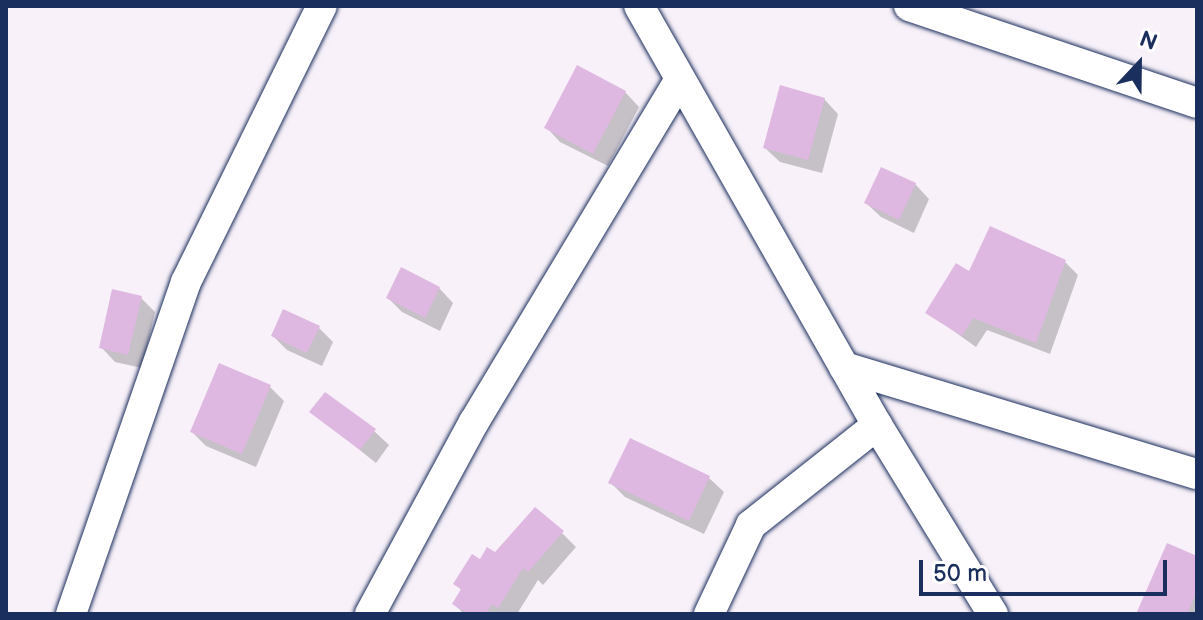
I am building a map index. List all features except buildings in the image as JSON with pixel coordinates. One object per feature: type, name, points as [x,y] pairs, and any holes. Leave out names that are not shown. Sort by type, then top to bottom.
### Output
[{"type":"street","points":[[71,614],[181,294],[322,6]]},
{"type":"street","points":[[639,6],[877,425],[993,614]]},
{"type":"street","points":[[909,6],[1197,103]]},
{"type":"street","points":[[370,614],[474,422],[679,81]]},
{"type":"street","points":[[844,367],[1197,474]]},
{"type":"street","points":[[709,614],[751,525],[877,425]]}]
